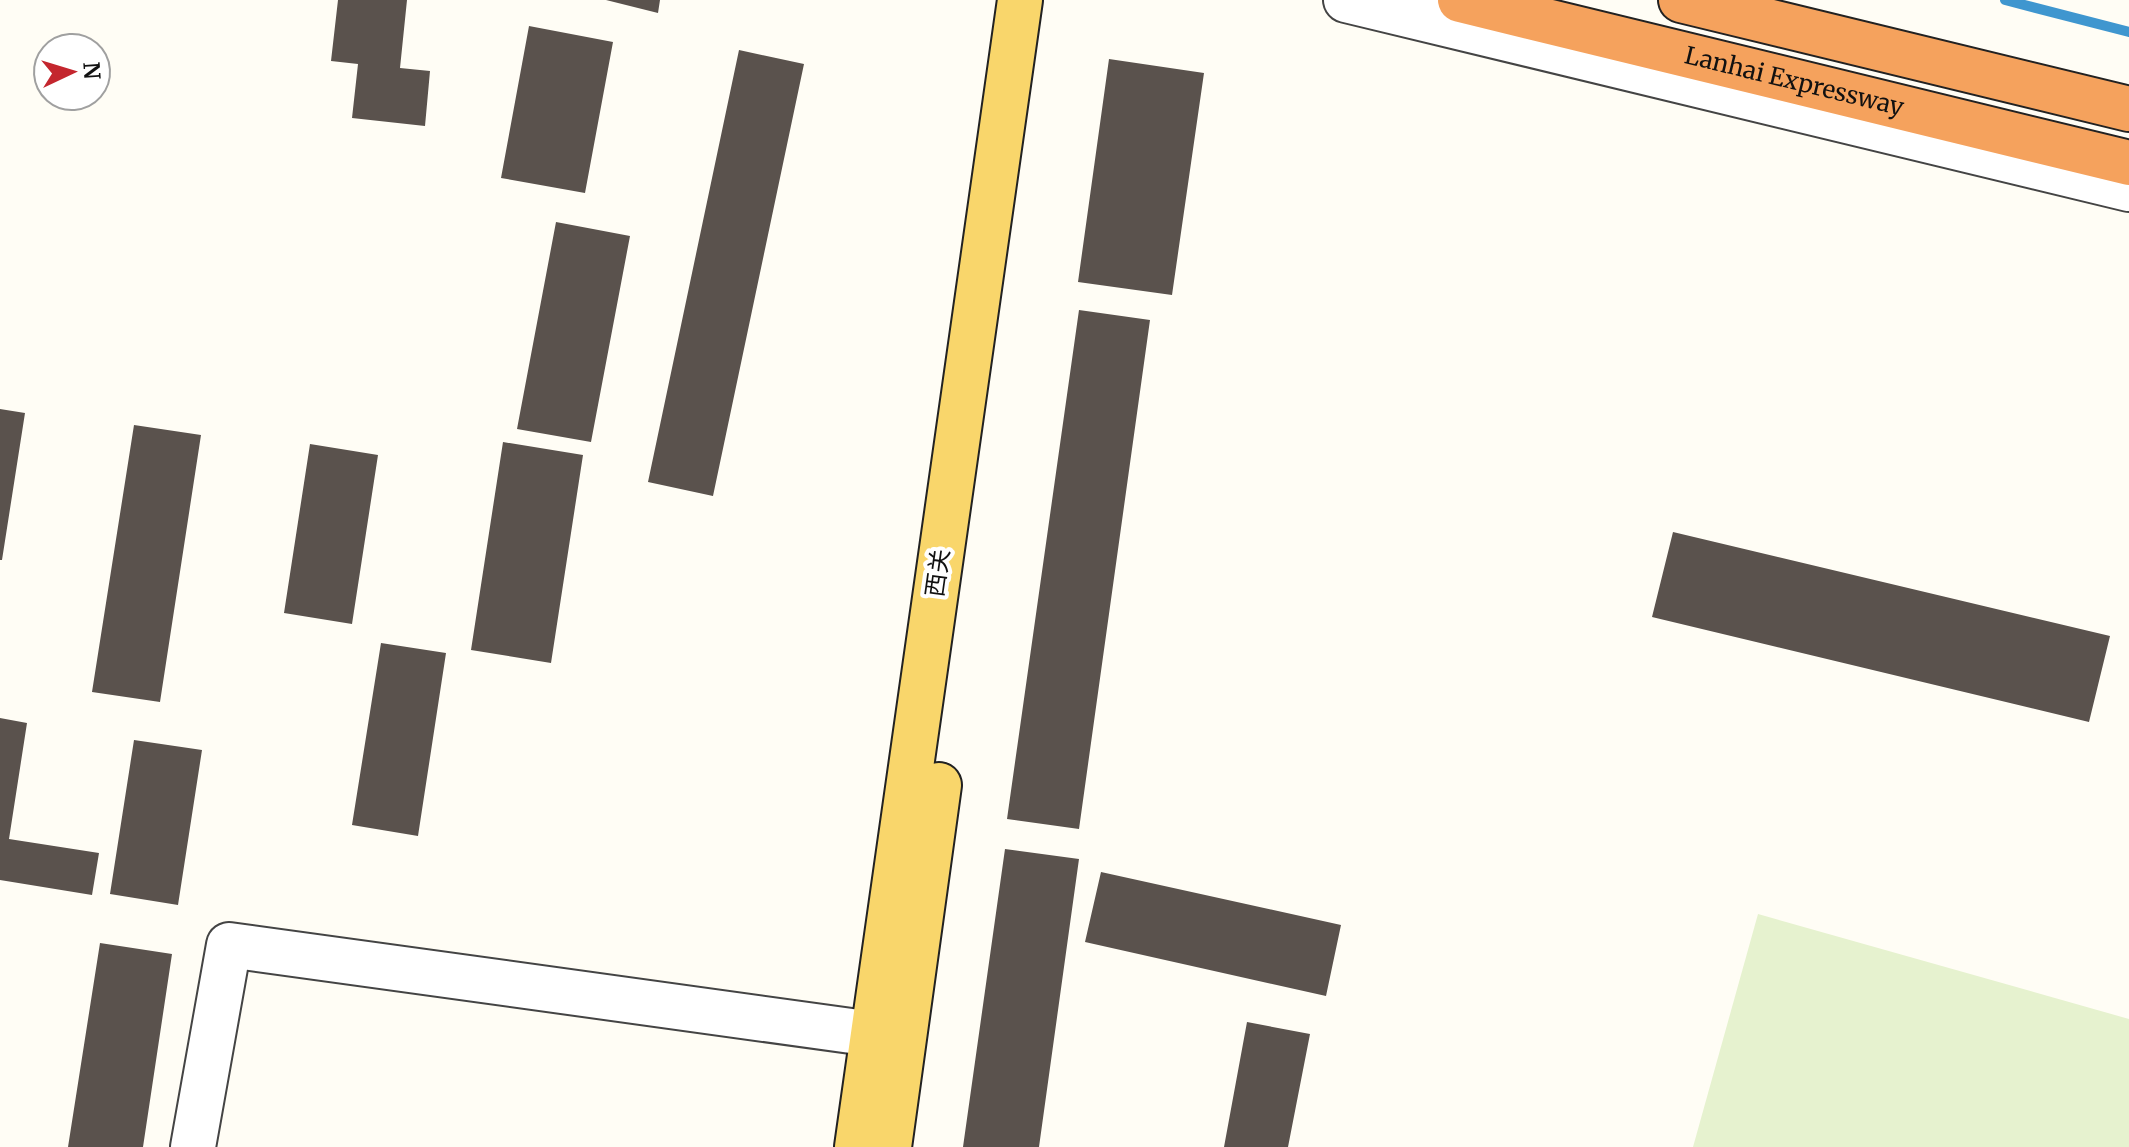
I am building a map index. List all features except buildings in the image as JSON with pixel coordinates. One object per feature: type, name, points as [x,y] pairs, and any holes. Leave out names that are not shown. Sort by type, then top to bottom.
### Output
[{"type":"highway","name":"Lanhai Expressway","points":[[1460,0],[2129,163]]},
{"type":"highway","points":[[1681,0],[2129,109]]},
{"type":"main road","name":"西关","points":[[857,1147],[1020,0]]},
{"type":"main road","name":"西关","points":[[889,1147],[1044,24],[1041,0]]},
{"type":"street","points":[[1346,0],[2129,189]]},
{"type":"street","points":[[193,1147],[229,945],[873,1034]]},
{"type":"green space","points":[[1758,914],[2129,1019],[2129,1147],[1693,1147]]},
{"type":"waterway","points":[[2005,0],[2129,32]]}]
